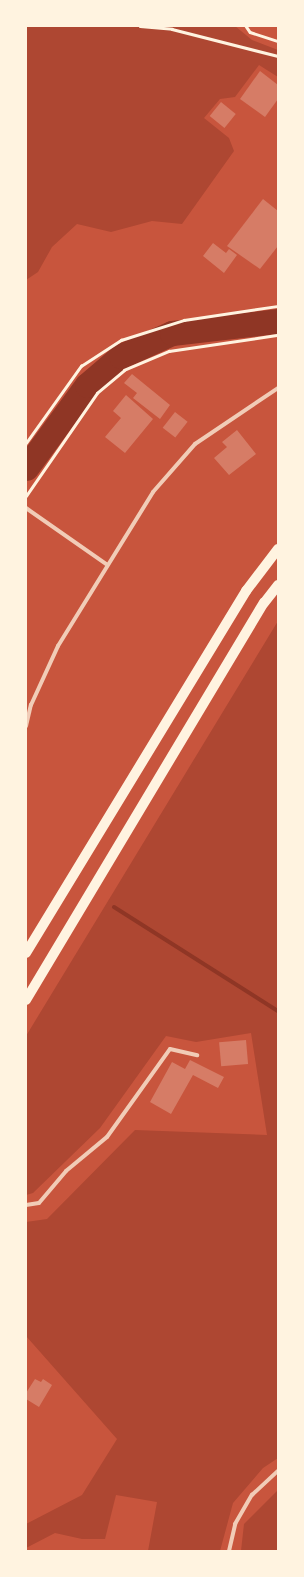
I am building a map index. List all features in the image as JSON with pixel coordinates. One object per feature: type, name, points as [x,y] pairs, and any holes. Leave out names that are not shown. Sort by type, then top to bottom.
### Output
[{"type":"main road","points":[[26,953],[246,591],[278,549]]},
{"type":"main road","points":[[26,1000],[264,603],[278,585]]},
{"type":"street","points":[[26,726],[31,705],[58,646],[106,564],[153,492],[195,444],[278,388]]},
{"type":"street","points":[[26,508],[106,564]]},
{"type":"street","points":[[26,1205],[38,1203],[66,1171],[107,1137],[170,1049],[197,1055]]},
{"type":"street","points":[[229,1551],[235,1524],[252,1495],[278,1471]]},
{"type":"path","points":[[140,26],[172,29],[278,56]]},
{"type":"path","points":[[246,26],[250,32],[278,41]]},
{"type":"path","points":[[26,444],[82,366],[121,340],[184,320],[278,306]]},
{"type":"path","points":[[26,496],[97,393],[124,370],[169,351],[278,335]]},
{"type":"shaded area","points":[[26,26],[235,26],[252,40],[278,50],[278,77],[259,65],[235,97],[220,99],[204,118],[229,138],[234,151],[182,224],[152,221],[111,232],[77,224],[52,247],[38,272],[26,280]]},
{"type":"shaded area","points":[[278,621],[278,1458],[263,1468],[233,1503],[220,1551],[148,1551],[157,1502],[116,1495],[105,1539],[82,1539],[55,1533],[26,1548],[26,1524],[82,1495],[117,1439],[26,1336],[26,1222],[47,1219],[135,1130],[267,1135],[251,1033],[196,1042],[166,1036],[100,1128],[33,1193],[26,1195],[26,1036]]},
{"type":"shaded area","points":[[278,1490],[278,1551],[241,1551],[244,1524]]},
{"type":"building","points":[[260,71],[278,85],[278,99],[265,117],[240,99]]},
{"type":"building","points":[[221,102],[236,114],[224,128],[210,116]]},
{"type":"building","points":[[263,199],[278,211],[278,246],[260,269],[227,246]]},
{"type":"building","points":[[213,243],[226,253],[229,249],[237,255],[224,273],[203,256]]},
{"type":"building","points":[[132,374],[170,405],[160,419],[133,398],[137,393],[124,383]]},
{"type":"building","points":[[126,395],[153,419],[125,453],[105,437],[121,418],[113,411]]},
{"type":"building","points":[[175,412],[188,422],[175,438],[163,428]]},
{"type":"building","points":[[237,430],[256,454],[229,475],[214,458],[227,447],[222,442]]},
{"type":"building","points":[[246,1040],[248,1064],[221,1066],[219,1042]]},
{"type":"building","points":[[190,1060],[224,1077],[218,1088],[193,1075],[171,1114],[150,1102],[172,1062],[185,1069]]},
{"type":"building","points":[[35,1379],[41,1382],[43,1379],[52,1385],[39,1407],[26,1399],[26,1393]]},
{"type":"waterway","points":[[26,468],[87,385],[121,356],[172,333],[278,321]]},
{"type":"waterway","points":[[114,907],[278,1011]]}]
